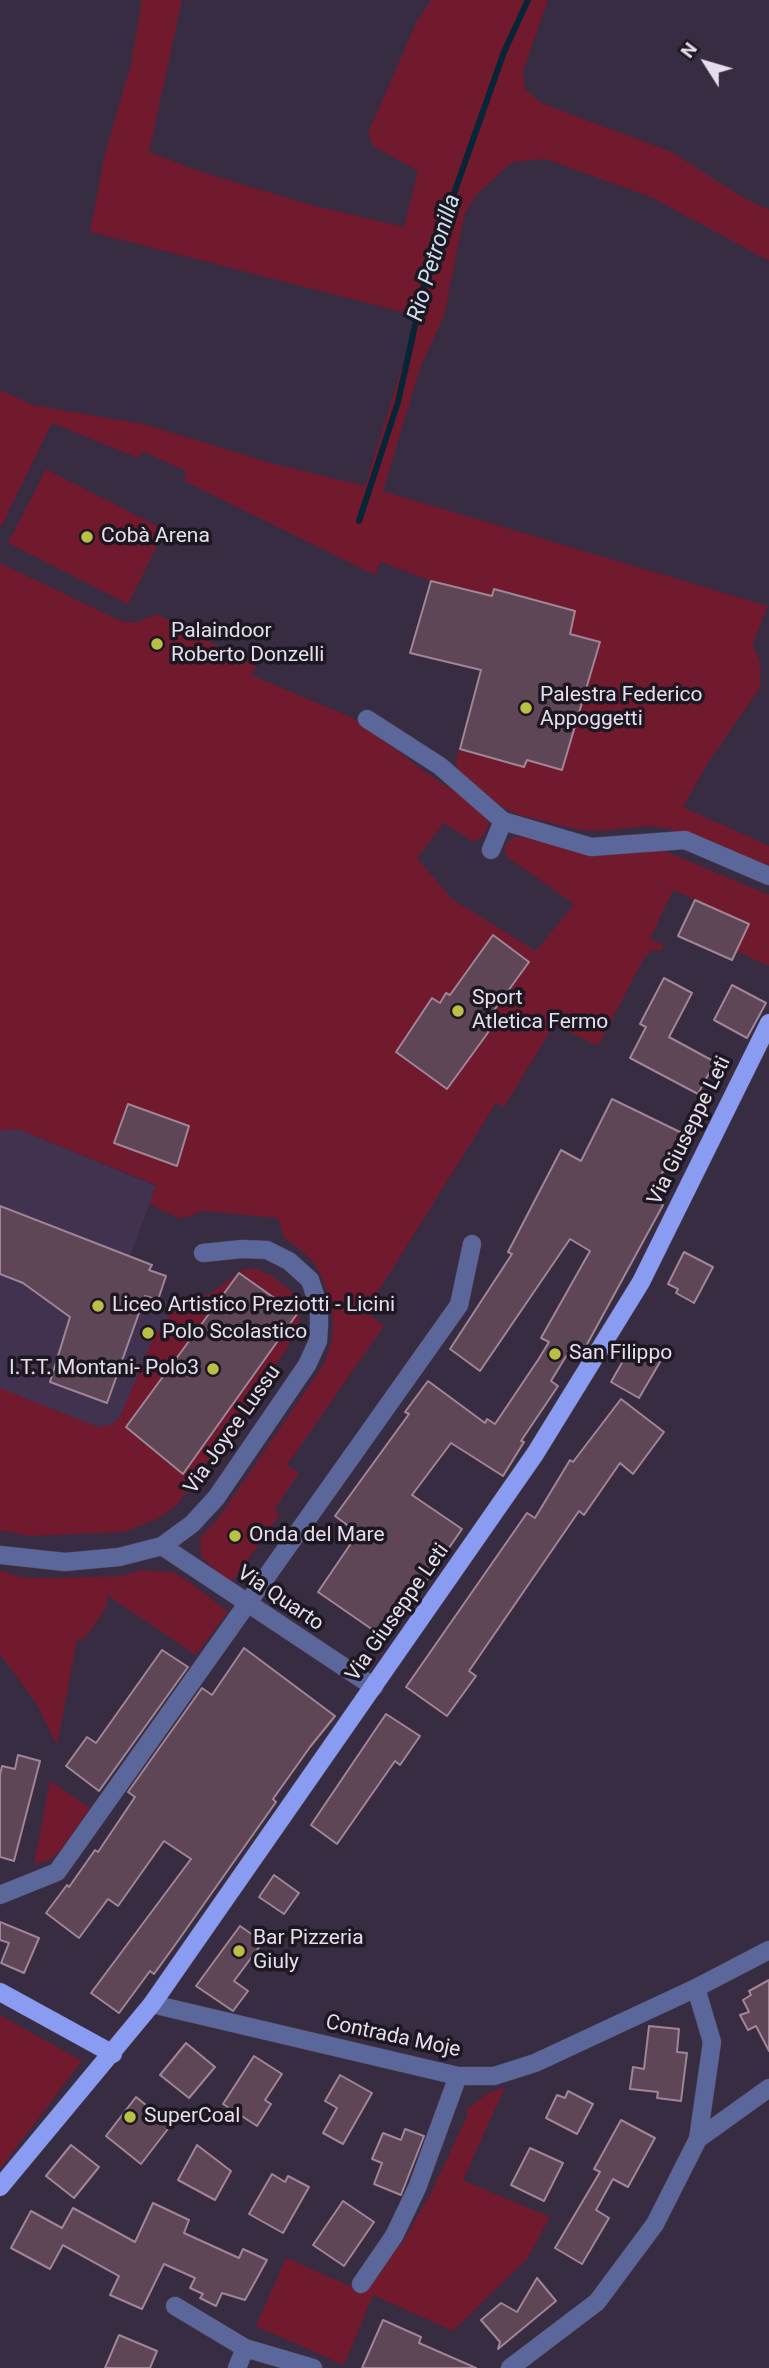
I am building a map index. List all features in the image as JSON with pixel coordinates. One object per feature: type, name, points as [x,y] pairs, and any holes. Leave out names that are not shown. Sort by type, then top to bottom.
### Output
[{"type":"main road","name":"Via Giuseppe Leti","points":[[0,2186],[113,2054],[152,2004],[374,1687],[593,1364],[641,1282],[769,1023]]},
{"type":"main road","points":[[0,1992],[113,2054]]},
{"type":"street","points":[[367,719],[440,766],[503,821],[591,847],[685,840],[769,876]]},
{"type":"street","points":[[491,850],[503,821]]},
{"type":"street","points":[[0,1895],[57,1872],[249,1605],[459,1305],[472,1244]]},
{"type":"street","name":"Via Joyce Lussu","points":[[0,1555],[65,1562],[120,1558],[162,1546],[192,1524],[216,1498],[306,1365],[318,1341],[319,1307],[310,1280],[289,1261],[267,1250],[243,1248],[202,1253]]},
{"type":"street","name":"Via Quarto","points":[[162,1546],[374,1687]]},
{"type":"street","name":"Contrada Moje","points":[[152,2004],[458,2076],[494,2076],[535,2063],[696,1988],[769,1950]]},
{"type":"street","points":[[510,2368],[597,2302],[656,2224],[698,2139],[712,2042],[696,1988]]},
{"type":"street","points":[[361,2284],[394,2236],[417,2188],[458,2076]]},
{"type":"street","points":[[698,2139],[769,2088]]},
{"type":"street","points":[[175,2306],[245,2348],[313,2368]]},
{"type":"street","points":[[237,2368],[245,2348]]},
{"type":"shaded area","points":[[142,0],[182,0],[149,152],[199,171],[304,203],[404,227],[418,171],[373,146],[368,133],[416,23],[431,0],[548,0],[523,71],[525,89],[541,103],[672,152],[737,194],[769,210],[769,261],[653,198],[546,159],[512,162],[475,196],[464,216],[444,316],[420,368],[383,491],[768,606],[752,646],[760,660],[760,688],[709,761],[683,807],[769,846],[769,869],[670,829],[649,826],[601,831],[580,830],[519,815],[504,808],[457,771],[456,757],[460,749],[524,767],[527,760],[562,770],[600,642],[570,634],[575,611],[495,589],[492,596],[431,581],[381,562],[375,575],[184,481],[186,471],[142,451],[138,458],[52,423],[0,529],[0,390],[33,405],[144,424],[271,463],[365,486],[418,316],[90,232],[105,154],[131,64]]},
{"type":"shaded area","name":"Cobà Arena","points":[[46,469],[165,530],[128,604],[8,543]]},
{"type":"shaded area","points":[[0,563],[121,621],[135,623],[157,614],[256,666],[251,675],[353,718],[435,779],[468,799],[487,817],[489,825],[484,835],[474,842],[444,823],[417,858],[452,899],[536,951],[574,904],[506,856],[504,847],[515,836],[596,851],[651,845],[769,895],[769,966],[736,951],[748,924],[673,890],[650,939],[664,945],[661,950],[651,951],[644,958],[598,1046],[554,1025],[504,1107],[496,1103],[366,1311],[384,1326],[287,1465],[299,1473],[274,1510],[280,1515],[231,1583],[201,1557],[200,1538],[218,1519],[325,1362],[333,1335],[332,1304],[320,1273],[311,1259],[284,1237],[278,1218],[202,1211],[180,1219],[150,1204],[156,1185],[18,1129],[0,1131]]},
{"type":"shaded area","name":"Polo Scolastico","points":[[18,1129],[156,1186],[130,1256],[152,1265],[149,1270],[166,1276],[158,1300],[177,1304],[196,1300],[211,1293],[239,1272],[256,1269],[283,1284],[297,1302],[298,1326],[286,1350],[177,1505],[159,1518],[124,1532],[67,1535],[0,1530],[0,1131]]},
{"type":"shaded area","points":[[244,1269],[256,1269],[272,1276],[292,1292],[300,1314],[298,1326],[286,1350],[177,1505],[159,1518],[124,1532],[29,1536],[0,1530],[0,1388],[98,1427],[109,1425],[119,1419],[154,1337],[177,1304],[211,1293]]},
{"type":"shaded area","points":[[0,1570],[21,1577],[43,1578],[121,1576],[142,1570],[172,1572],[187,1580],[228,1612],[196,1655],[107,1595],[107,1606],[92,1629],[81,1641],[77,1640],[57,1745],[36,1703],[0,1654]]},
{"type":"shaded area","points":[[50,1781],[90,1808],[60,1851],[49,1860],[34,1864]]},
{"type":"shaded area","points":[[0,2015],[82,2061],[0,2169]]},
{"type":"shaded area","points":[[505,2087],[463,2180],[550,2217],[527,2259],[453,2331],[373,2295],[344,2365],[256,2326],[286,2258],[362,2291],[402,2243],[431,2193],[468,2114],[466,2110],[488,2093]]},
{"type":"building","name":"Palestra Federico Appoggetti","points":[[431,581],[492,596],[494,589],[575,611],[570,634],[600,642],[562,770],[527,760],[524,767],[460,749],[481,670],[410,653]]},
{"type":"building","points":[[695,900],[749,924],[732,960],[678,936]]},
{"type":"building","name":"Sport Atletica Fermo","points":[[493,935],[529,962],[487,1020],[493,1024],[447,1089],[396,1052],[432,998],[440,1003],[446,993],[450,995]]},
{"type":"building","points":[[664,978],[692,993],[669,1037],[715,1062],[698,1094],[630,1058],[646,1027],[640,1024]]},
{"type":"building","points":[[732,985],[766,1003],[747,1038],[714,1020]]},
{"type":"building","points":[[612,1099],[682,1133],[650,1198],[663,1205],[579,1359],[568,1353],[551,1381],[558,1386],[521,1441],[524,1442],[503,1476],[451,1443],[412,1495],[462,1529],[386,1639],[318,1592],[358,1533],[335,1516],[409,1414],[405,1412],[428,1381],[485,1423],[487,1419],[495,1424],[538,1360],[549,1342],[541,1338],[590,1251],[570,1239],[480,1371],[450,1349],[512,1254],[508,1252],[561,1150],[581,1161]]},
{"type":"building","points":[[128,1104],[189,1126],[177,1166],[114,1143]]},
{"type":"building","name":"Liceo Artistico Preziotti - Licini","points":[[0,1206],[152,1265],[149,1270],[166,1276],[158,1300],[145,1296],[107,1403],[50,1382],[70,1317],[23,1283],[0,1274]]},
{"type":"building","points":[[684,1252],[713,1267],[694,1303],[676,1293],[678,1289],[668,1284]]},
{"type":"building","name":"I.T.T. Montani- Polo3","points":[[239,1273],[297,1314],[183,1474],[126,1427]]},
{"type":"building","points":[[632,1345],[660,1362],[639,1398],[611,1382]]},
{"type":"building","points":[[621,1399],[664,1432],[633,1474],[620,1463],[584,1515],[579,1511],[469,1671],[476,1676],[447,1716],[406,1687],[527,1513],[535,1518],[570,1460],[573,1462]]},
{"type":"building","points":[[244,1648],[335,1716],[273,1799],[276,1802],[154,1974],[150,1971],[119,2013],[91,1993],[191,1859],[164,1841],[118,1906],[108,1899],[79,1938],[46,1913],[67,1885],[69,1887],[95,1850],[98,1852],[135,1797],[128,1792],[202,1688],[212,1695]]},
{"type":"building","points":[[162,1650],[188,1667],[99,1791],[66,1766],[87,1737],[96,1743]]},
{"type":"building","points":[[386,1714],[420,1736],[400,1765],[395,1761],[337,1844],[311,1825]]},
{"type":"building","points":[[18,1755],[40,1761],[14,1861],[0,1857],[0,1775],[2,1766],[15,1769]]},
{"type":"building","points":[[274,1875],[299,1893],[284,1914],[259,1897]]},
{"type":"building","points":[[0,1922],[39,1938],[24,1973],[1,1963],[9,1943],[0,1940]]},
{"type":"building","points":[[240,1926],[263,1942],[234,1981],[248,1991],[233,2011],[196,1986]]},
{"type":"building","points":[[769,1980],[769,2051],[756,2026],[748,2030],[740,2015],[749,2012],[743,2000],[751,1995],[749,1991]]},
{"type":"building","points":[[649,2026],[679,2029],[677,2052],[687,2053],[681,2101],[657,2098],[658,2092],[630,2089],[633,2067],[644,2069]]},
{"type":"building","points":[[186,2043],[215,2067],[189,2098],[160,2075]]},
{"type":"building","points":[[254,2056],[282,2074],[265,2100],[271,2104],[257,2126],[223,2104]]},
{"type":"building","points":[[340,2075],[372,2093],[343,2144],[323,2133],[337,2108],[325,2101]]},
{"type":"building","points":[[568,2091],[593,2104],[577,2134],[546,2118],[557,2095],[565,2098]]},
{"type":"building","points":[[136,2097],[171,2125],[141,2164],[106,2136]]},
{"type":"building","points":[[621,2120],[655,2138],[628,2187],[613,2179],[596,2210],[609,2218],[582,2264],[555,2248],[600,2172],[594,2169]]},
{"type":"building","points":[[405,2129],[424,2136],[401,2195],[374,2184],[382,2163],[372,2159],[383,2133],[401,2140]]},
{"type":"building","points":[[71,2145],[99,2167],[74,2198],[46,2176]]},
{"type":"building","points":[[197,2145],[231,2171],[215,2200],[178,2180]]},
{"type":"building","points":[[530,2148],[563,2163],[544,2201],[511,2185]]},
{"type":"building","points":[[272,2174],[285,2182],[288,2176],[309,2187],[283,2233],[249,2214]]},
{"type":"building","points":[[343,2201],[374,2222],[344,2266],[313,2245]]},
{"type":"building","points":[[153,2203],[189,2220],[184,2233],[239,2258],[243,2249],[267,2260],[245,2300],[222,2293],[216,2306],[200,2298],[203,2294],[190,2288],[195,2278],[164,2264],[142,2309],[110,2295],[119,2276],[63,2245],[50,2269],[11,2248],[31,2211],[62,2228],[73,2208],[135,2242]]},
{"type":"building","points":[[537,2278],[556,2301],[498,2349],[500,2342],[481,2320],[501,2303],[517,2312]]},
{"type":"building","points":[[383,2320],[421,2337],[419,2343],[476,2368],[362,2368]]},
{"type":"building","points":[[119,2335],[157,2351],[150,2368],[105,2368]]},
{"type":"waterway","name":"Rio Petronilla","points":[[359,521],[398,402],[428,267],[504,52],[528,0]]},
{"type":"place","name":"Cobà Arena","points":[[87,537]]},
{"type":"place","name":"Palaindoor Roberto Donzelli","points":[[157,644]]},
{"type":"place","name":"Palestra Federico Appoggetti","points":[[526,708]]},
{"type":"place","name":"Sport Atletica Fermo","points":[[458,1011]]},
{"type":"place","name":"Liceo Artistico Preziotti - Licini","points":[[98,1306]]},
{"type":"place","name":"Polo Scolastico","points":[[148,1333]]},
{"type":"place","name":"San Filippo","points":[[555,1354]]},
{"type":"place","name":"I.T.T. Montani- Polo3","points":[[213,1369]]},
{"type":"place","name":"Onda del Mare","points":[[235,1536]]},
{"type":"place","name":"Bar Pizzeria Giuly","points":[[239,1951]]},
{"type":"place","name":"SuperCoal","points":[[130,2117]]}]
